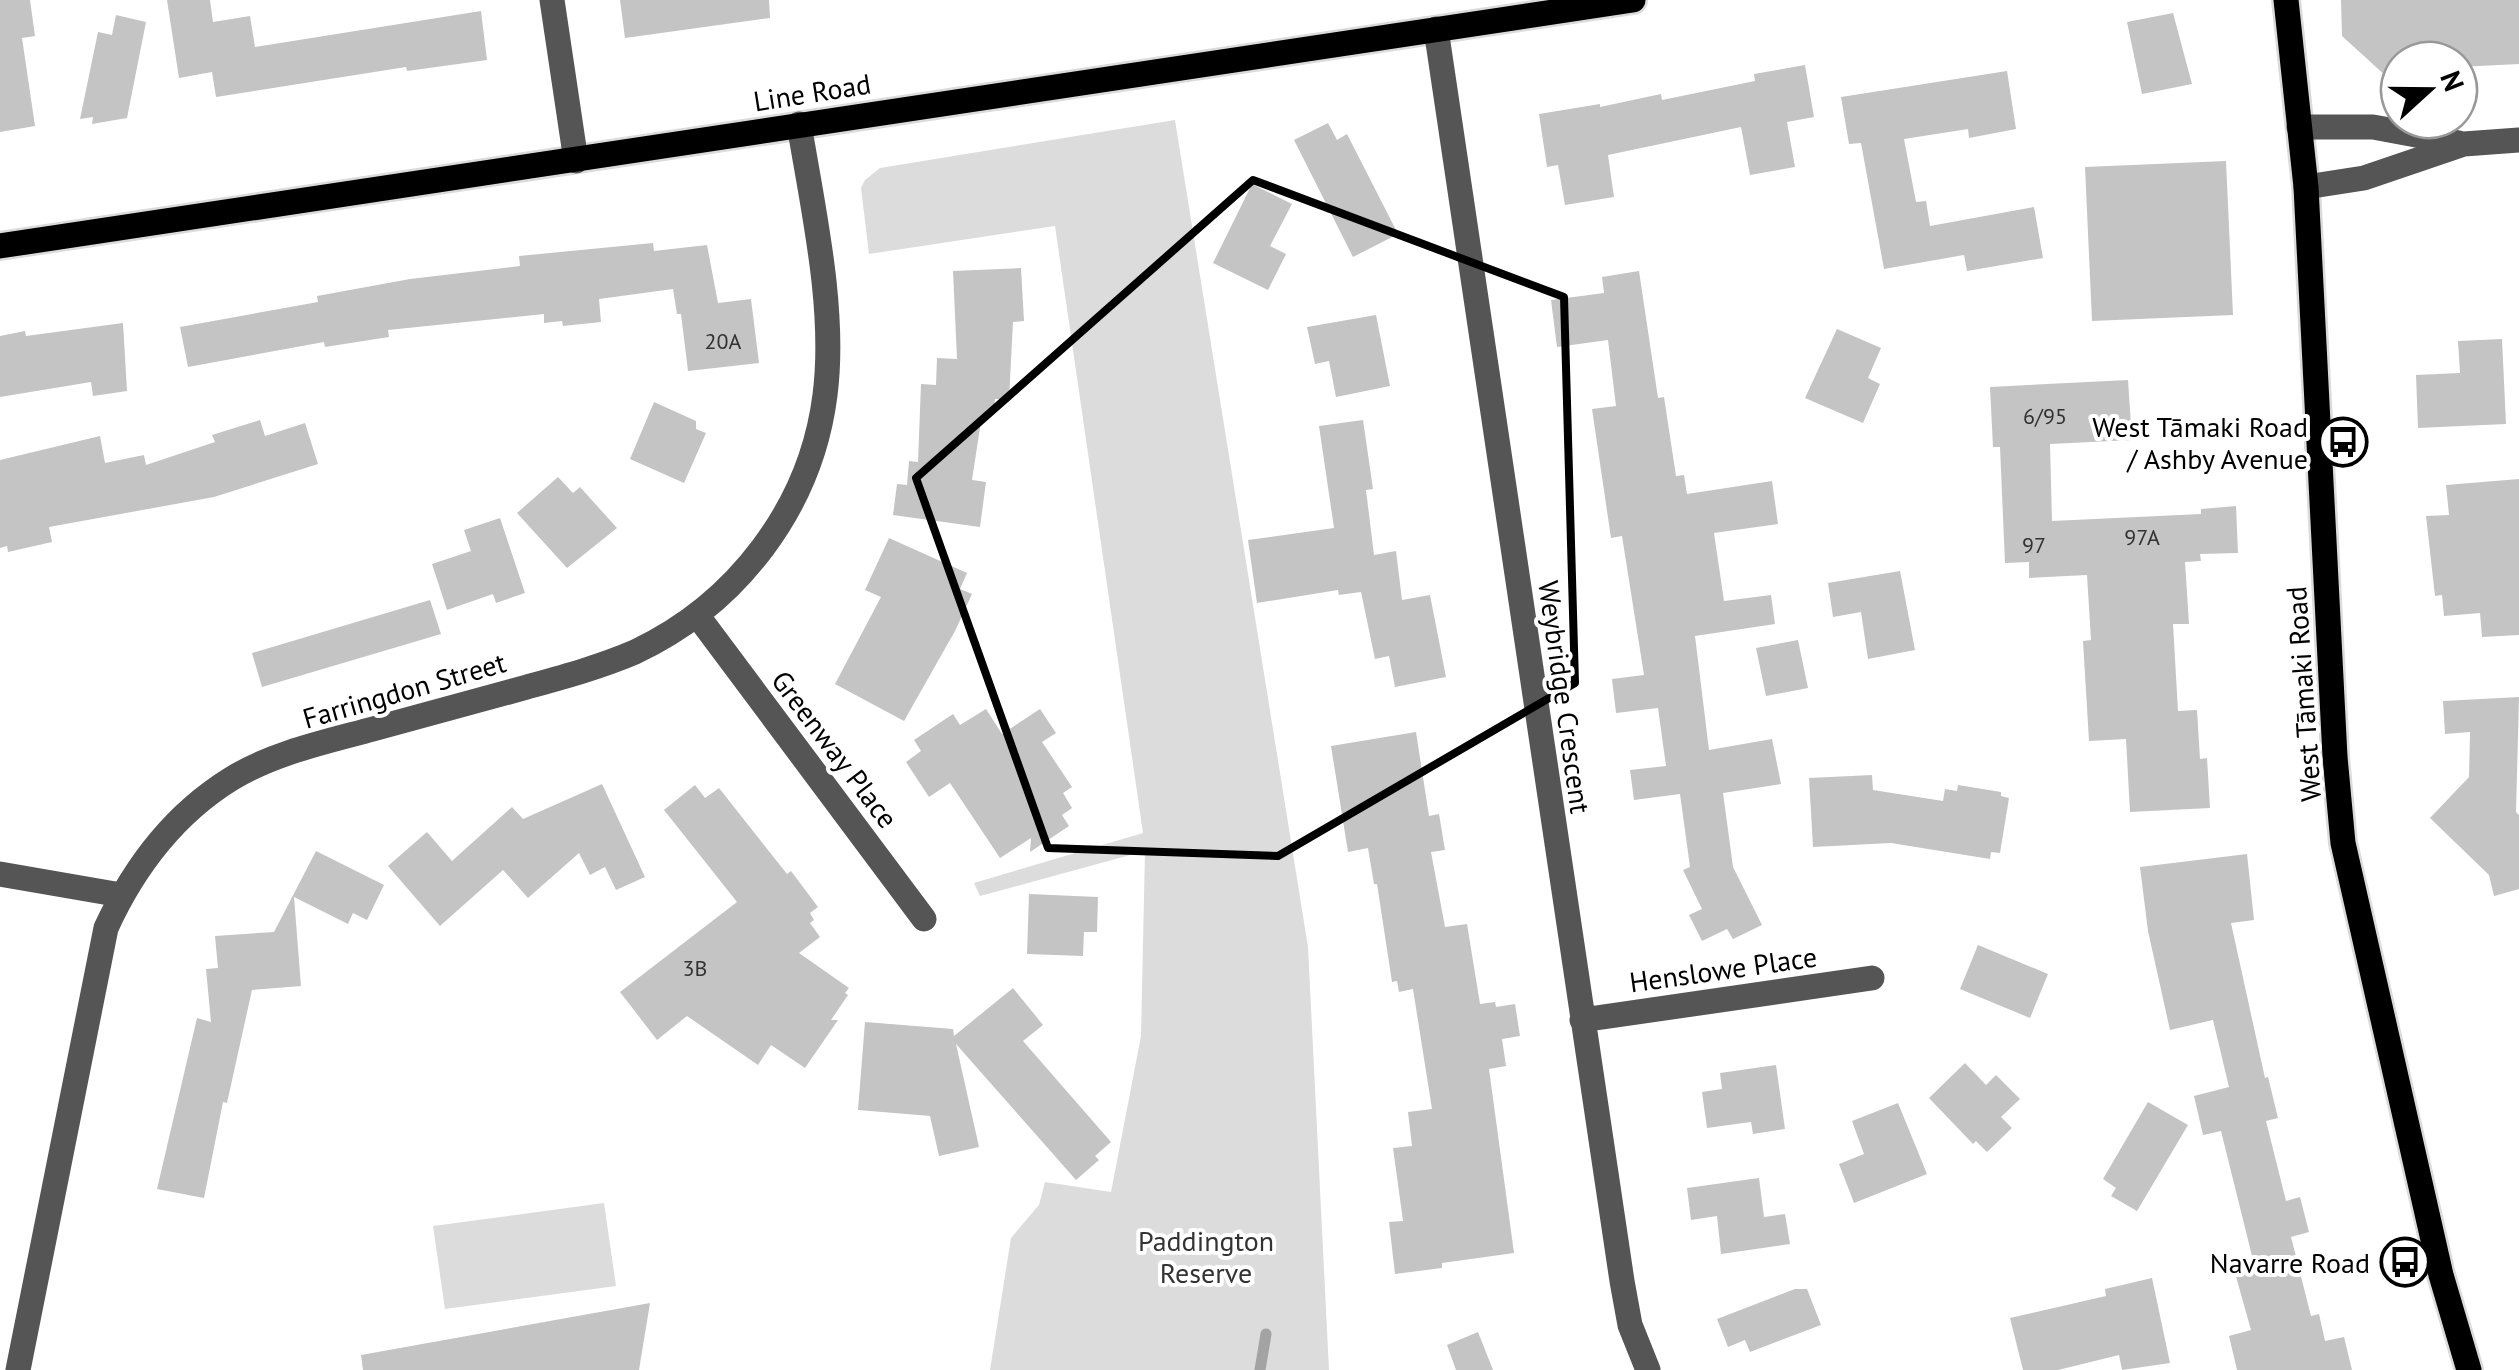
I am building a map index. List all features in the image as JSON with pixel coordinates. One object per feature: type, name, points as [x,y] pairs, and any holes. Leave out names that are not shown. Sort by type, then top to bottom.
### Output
[{"type":"main road","name":"Line Road","points":[[0,246],[1633,0]]},
{"type":"main road","name":"West Tāmaki Road","points":[[2286,0],[2306,187],[2335,757],[2343,844],[2441,1275],[2469,1370]]},
{"type":"street","points":[[552,0],[576,160]]},
{"type":"street","name":"Weybridge Crescent","points":[[1436,29],[1622,1281],[1630,1325],[1648,1370]]},
{"type":"street","name":"Farringdon Street","points":[[18,1370],[106,928],[121,895],[173,826],[242,773],[316,744],[597,666],[652,644],[698,615],[726,590],[780,525],[819,431],[828,347],[798,124]]},
{"type":"street","points":[[2299,127],[2373,127],[2464,144]]},
{"type":"street","points":[[2306,187],[2364,178],[2464,144],[2519,140]]},
{"type":"street","name":"Greenway Place","points":[[698,615],[924,919]]},
{"type":"street","points":[[0,874],[121,895]]},
{"type":"street","name":"Henslowe Place","points":[[1582,1020],[1872,978]]},
{"type":"highlighted area","points":[[1253,180],[1564,297],[1575,683],[1278,856],[1048,848],[916,478]]},
{"type":"green space","name":"Paddington Reserve","points":[[1175,120],[1308,947],[1329,1370],[990,1370],[1011,1238],[1039,1205],[1045,1182],[1111,1192],[1141,1036],[1145,851],[980,896],[974,883],[1143,833],[1055,226],[869,254],[861,188],[880,168]]},
{"type":"green space","points":[[604,1203],[616,1286],[445,1309],[433,1226]]},
{"type":"building","points":[[0,0],[30,0],[35,36],[22,38],[35,126],[0,132]]},
{"type":"building","points":[[167,0],[210,0],[213,22],[250,16],[255,47],[481,11],[487,60],[407,71],[406,67],[216,97],[212,72],[179,78]]},
{"type":"building","points":[[620,0],[769,0],[770,18],[625,38]]},
{"type":"building","points":[[2341,0],[2519,0],[2519,64],[2479,66],[2479,40],[2379,40],[2379,70],[2342,36]]},
{"type":"building","points":[[2173,13],[2192,84],[2142,94],[2127,22]]},
{"type":"building","points":[[116,15],[146,22],[127,118],[92,124],[93,117],[80,119],[98,32],[112,35]]},
{"type":"building","points":[[1805,65],[1814,117],[1787,122],[1795,167],[1750,175],[1741,127],[1608,155],[1614,197],[1565,205],[1558,165],[1547,167],[1539,114],[1661,94],[1662,100],[1755,81],[1754,74]]},
{"type":"building","points":[[2007,71],[2016,129],[1969,138],[1968,129],[1904,139],[1916,202],[1926,201],[1930,226],[2034,207],[2043,258],[1967,271],[1964,255],[1884,269],[1861,143],[1849,144],[1841,97]]},
{"type":"building","points":[[1328,123],[1337,140],[1347,134],[1398,234],[1353,257],[1294,140]]},
{"type":"building","points":[[2226,161],[2233,315],[2092,321],[2085,167]]},
{"type":"building","points":[[1252,184],[1292,204],[1270,246],[1286,254],[1268,290],[1213,263]]},
{"type":"building","points":[[653,243],[654,251],[707,245],[718,303],[751,299],[759,363],[688,371],[681,314],[677,314],[673,289],[599,299],[601,322],[563,326],[562,321],[544,323],[544,314],[388,330],[389,337],[325,347],[324,342],[188,367],[180,327],[318,302],[317,296],[410,279],[520,266],[519,256]]},
{"type":"building","points":[[1021,268],[1024,321],[1013,322],[1009,399],[995,399],[994,412],[987,412],[986,421],[981,421],[972,480],[986,482],[980,527],[893,515],[897,484],[907,485],[909,461],[918,462],[921,384],[936,385],[937,358],[957,359],[953,271]]},
{"type":"building","points":[[1639,271],[1658,398],[1664,397],[1676,476],[1684,475],[1687,494],[1772,481],[1778,524],[1714,533],[1724,601],[1771,595],[1775,624],[1695,636],[1709,750],[1772,739],[1781,784],[1723,793],[1733,867],[1762,925],[1733,939],[1727,929],[1702,941],[1689,915],[1702,909],[1683,870],[1690,867],[1680,794],[1634,800],[1630,770],[1666,766],[1658,708],[1616,713],[1612,679],[1644,675],[1622,536],[1611,538],[1592,409],[1616,406],[1608,340],[1557,347],[1551,300],[1604,293],[1602,277]]},
{"type":"building","points":[[1376,315],[1390,386],[1336,397],[1329,361],[1315,364],[1307,327]]},
{"type":"building","points":[[123,323],[127,391],[93,396],[91,382],[0,397],[0,336]]},
{"type":"building","points":[[1837,329],[1881,348],[1868,378],[1880,384],[1863,423],[1805,398]]},
{"type":"building","points":[[2502,339],[2506,424],[2418,428],[2416,375],[2460,373],[2458,341]]},
{"type":"building","points":[[2128,380],[2132,440],[2050,444],[2052,521],[2201,514],[2201,509],[2236,506],[2238,553],[2200,554],[2201,561],[2185,562],[2189,624],[2173,624],[2178,711],[2197,710],[2200,759],[2207,758],[2210,808],[2130,812],[2126,739],[2089,741],[2083,641],[2091,640],[2087,575],[2029,578],[2029,562],[2005,563],[2000,447],[1993,447],[1990,387]]},
{"type":"building","points":[[654,402],[696,421],[696,429],[706,433],[684,483],[630,459]]},
{"type":"building","points":[[260,420],[265,436],[305,423],[318,464],[214,497],[49,527],[52,542],[8,552],[7,546],[0,548],[0,460],[100,436],[105,463],[144,455],[146,465],[215,442],[212,435]]},
{"type":"building","points":[[1363,420],[1373,489],[1366,490],[1374,555],[1396,551],[1402,600],[1430,595],[1446,677],[1395,687],[1389,656],[1375,659],[1361,592],[1339,595],[1338,590],[1257,603],[1248,540],[1334,528],[1319,426]]},
{"type":"building","points":[[558,477],[573,493],[580,487],[617,528],[567,568],[517,513]]},
{"type":"building","points":[[2519,479],[2519,635],[2482,637],[2480,613],[2444,616],[2442,595],[2435,596],[2426,516],[2449,515],[2446,485]]},
{"type":"building","points":[[500,518],[525,593],[496,603],[493,594],[447,610],[432,564],[471,551],[464,530]]},
{"type":"building","points":[[889,538],[967,573],[960,589],[972,594],[904,721],[835,684],[881,597],[865,590]]},
{"type":"building","points":[[1900,571],[1915,650],[1868,659],[1861,612],[1833,617],[1828,583]]},
{"type":"building","points":[[430,600],[441,634],[262,687],[252,653]]},
{"type":"building","points":[[1798,640],[1808,688],[1766,696],[1756,648]]},
{"type":"building","points":[[2519,697],[2519,889],[2494,896],[2489,875],[2430,818],[2469,777],[2470,732],[2445,734],[2443,701]]},
{"type":"building","points":[[986,709],[1002,734],[1040,709],[1056,733],[1042,742],[1072,787],[1063,793],[1072,808],[1062,815],[1069,826],[1030,852],[1031,838],[1000,858],[950,783],[929,797],[906,762],[921,751],[914,740],[953,714],[960,725]]},
{"type":"building","points":[[1416,732],[1429,816],[1439,814],[1445,850],[1431,852],[1445,927],[1467,924],[1480,1004],[1515,1004],[1520,1036],[1502,1039],[1506,1066],[1489,1069],[1514,1253],[1395,1274],[1389,1222],[1403,1221],[1393,1148],[1412,1146],[1408,1112],[1432,1109],[1413,989],[1399,992],[1397,981],[1392,982],[1368,848],[1348,852],[1331,746]]},
{"type":"building","points":[[1872,775],[1873,790],[1943,801],[1945,789],[1957,791],[1958,785],[2001,792],[2001,796],[2009,798],[2000,853],[1991,852],[1990,859],[1891,843],[1813,847],[1809,778]]},
{"type":"building","points":[[602,784],[645,877],[616,890],[605,867],[590,875],[579,853],[528,898],[503,870],[440,926],[388,866],[427,832],[452,861],[512,807],[523,819]]},
{"type":"building","points":[[695,785],[705,798],[719,788],[818,907],[810,913],[814,920],[810,923],[820,937],[799,953],[849,988],[831,1020],[838,1020],[805,1068],[771,1045],[758,1065],[687,1016],[657,1040],[620,992],[737,902],[664,810]]},
{"type":"building","points":[[316,851],[384,885],[367,920],[353,913],[348,924],[294,897],[301,986],[252,990],[227,1103],[223,1102],[204,1198],[157,1189],[197,1018],[211,1022],[206,969],[218,968],[215,936],[274,932]]},
{"type":"building","points":[[2247,854],[2254,920],[2231,923],[2265,1078],[2268,1077],[2278,1118],[2266,1121],[2286,1201],[2300,1197],[2309,1232],[2291,1237],[2311,1316],[2319,1314],[2325,1341],[2344,1337],[2352,1370],[2237,1370],[2229,1336],[2251,1330],[2235,1273],[2255,1268],[2221,1131],[2203,1135],[2194,1096],[2229,1087],[2213,1020],[2170,1030],[2148,931],[2140,867]]},
{"type":"building","points":[[1029,894],[1098,897],[1097,932],[1084,932],[1083,956],[1027,954]]},
{"type":"building","points":[[1978,945],[2048,974],[2030,1018],[1960,989]]},
{"type":"building","points":[[1013,988],[1043,1025],[1023,1041],[1111,1142],[1095,1156],[1099,1160],[1076,1180],[956,1044],[979,1147],[939,1156],[930,1116],[858,1110],[865,1022],[953,1029],[954,1036]]},
{"type":"building","points":[[1965,1063],[1986,1085],[1996,1075],[2020,1099],[2001,1117],[2012,1128],[1987,1152],[1976,1141],[1973,1144],[1929,1098]]},
{"type":"building","points":[[1776,1065],[1785,1129],[1753,1134],[1751,1122],[1707,1128],[1702,1092],[1722,1089],[1720,1073]]},
{"type":"building","points":[[2148,1102],[2188,1125],[2137,1211],[2111,1196],[2116,1188],[2103,1179]]},
{"type":"building","points":[[1898,1103],[1927,1174],[1854,1203],[1839,1164],[1864,1154],[1852,1121]]},
{"type":"building","points":[[1759,1178],[1764,1217],[1785,1214],[1790,1244],[1721,1254],[1717,1216],[1691,1220],[1687,1188]]},
{"type":"building","points":[[2152,1278],[2170,1363],[2122,1370],[2119,1355],[2058,1370],[2023,1370],[2010,1318],[2106,1296],[2105,1289]]},
{"type":"building","points":[[1795,1289],[1807,1289],[1821,1325],[1750,1352],[1745,1340],[1728,1347],[1717,1319]]},
{"type":"building","points":[[650,1303],[639,1370],[363,1370],[361,1355]]},
{"type":"building","points":[[1478,1332],[1493,1370],[1456,1370],[1447,1345]]},
{"type":"waterway","points":[[1260,1370],[1266,1334]]},
{"type":"place","name":"West Tāmaki Road / Ashby Avenue","points":[[2343,442]]},
{"type":"place","name":"Navarre Road","points":[[2405,1262]]}]
